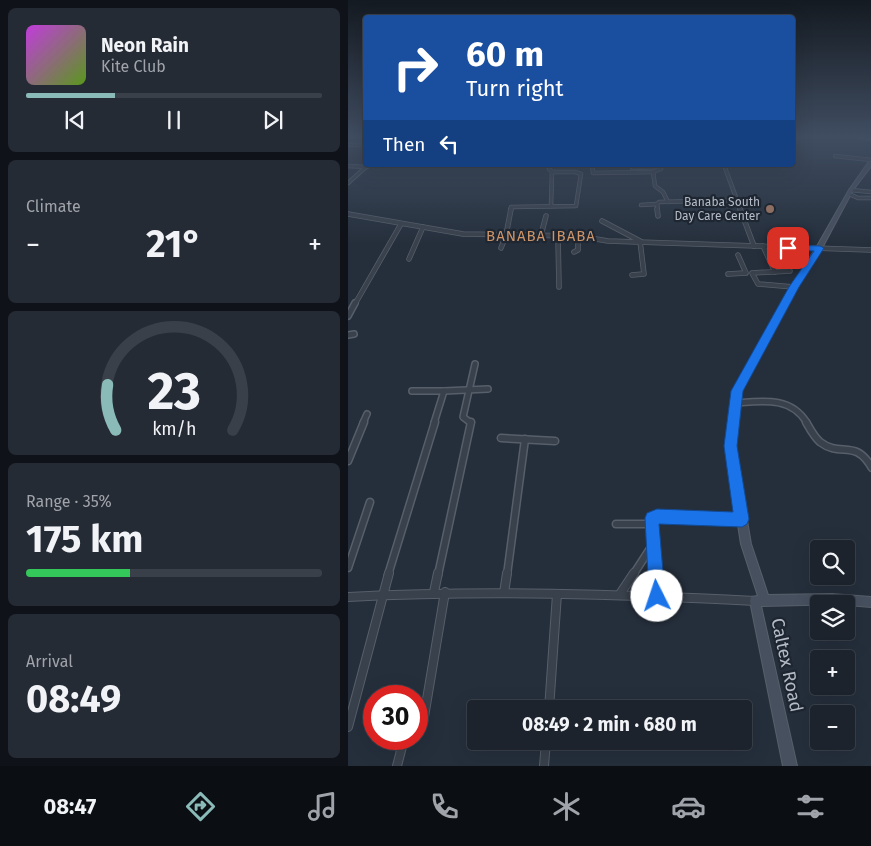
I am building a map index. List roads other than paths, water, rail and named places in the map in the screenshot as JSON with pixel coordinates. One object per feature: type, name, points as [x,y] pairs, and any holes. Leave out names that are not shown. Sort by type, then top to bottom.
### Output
[{"type":"street","points":[[348,182],[361,172]]},
{"type":"street","points":[[501,248],[506,235],[510,208],[576,206],[581,177],[578,172],[552,172],[550,206]]},
{"type":"street","points":[[592,172],[653,172],[655,186],[663,192],[668,202]]},
{"type":"street","points":[[727,172],[754,246]]},
{"type":"street","name":"Caltex Road","points":[[790,766],[760,601],[746,544],[730,446],[735,403],[737,391],[794,287],[820,248],[850,192],[864,172]]},
{"type":"street","points":[[850,192],[872,192]]},
{"type":"street","points":[[850,192],[858,198],[872,198]]},
{"type":"street","points":[[641,205],[657,204],[659,202],[738,200]]},
{"type":"street","points":[[657,204],[658,216]]},
{"type":"street","points":[[348,214],[463,234],[558,235],[608,241],[872,250]]},
{"type":"street","points":[[540,235],[546,216]]},
{"type":"street","points":[[602,221],[640,241]]},
{"type":"street","points":[[348,316],[401,224]]},
{"type":"street","points":[[409,259],[422,227]]},
{"type":"street","points":[[558,235],[559,287]]},
{"type":"street","points":[[574,252],[578,250],[578,236]]},
{"type":"street","points":[[632,275],[644,274],[640,241]]},
{"type":"street","points":[[763,246],[775,272]]},
{"type":"street","points":[[738,255],[746,273]]},
{"type":"street","points":[[728,274],[790,271]]},
{"type":"street","points":[[752,273],[758,284],[794,287]]},
{"type":"street","points":[[434,592],[471,422],[464,417],[475,364]]},
{"type":"street","points":[[412,391],[488,389]]},
{"type":"street","points":[[348,727],[382,595],[444,391]]},
{"type":"street","points":[[735,403],[778,402],[790,405],[803,416],[820,443],[859,452],[866,457],[872,468]]},
{"type":"street","points":[[348,460],[367,414]]},
{"type":"street","points":[[501,438],[555,441]]},
{"type":"street","points":[[504,593],[525,439]]},
{"type":"street","points":[[348,568],[370,502]]},
{"type":"street","points":[[657,596],[652,518],[657,516],[742,519]]},
{"type":"street","points":[[616,524],[652,524]]},
{"type":"street","points":[[620,594],[653,543]]},
{"type":"street","points":[[428,693],[445,592]]},
{"type":"street","points":[[348,597],[445,592],[620,594],[760,601],[832,600],[872,602]]},
{"type":"street","points":[[550,700],[558,594]]},
{"type":"street","points":[[397,766],[401,750]]},
{"type":"street","points":[[544,766],[545,750]]},
{"type":"place","name":"Banaba South Day Care Center","points":[[770,209]]},
{"type":"district","name":"BANABA IBABA","points":[[541,236]]}]
